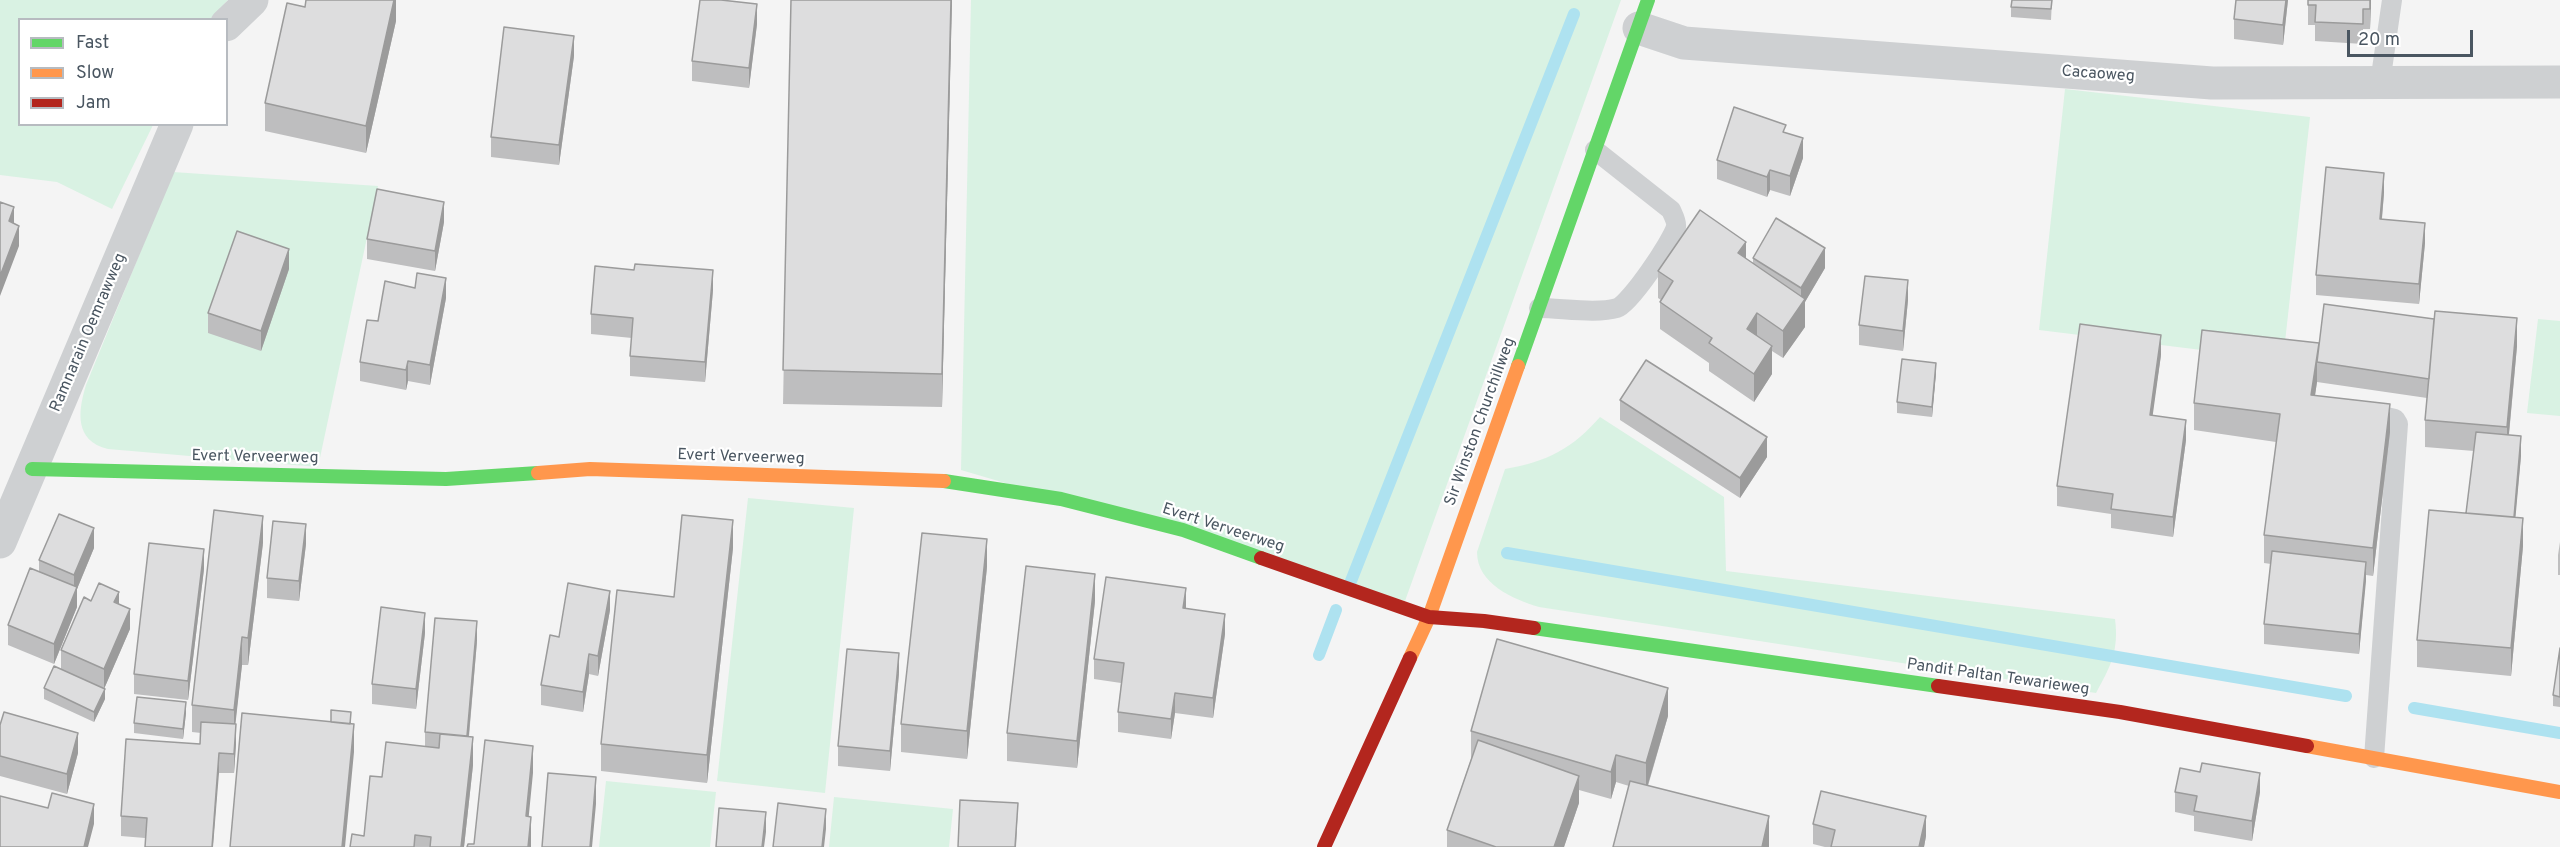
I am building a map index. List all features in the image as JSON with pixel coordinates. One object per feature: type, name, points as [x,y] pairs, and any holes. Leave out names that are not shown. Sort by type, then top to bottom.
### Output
[{"type":"street","points":[[228,23],[252,0]]},
{"type":"street","name":"Cacaoweg","points":[[1643,14],[1684,43],[2212,83],[2560,82]]},
{"type":"street","name":"Sir Winston Churchillweg","points":[[1324,847],[1429,617],[1643,14]]},
{"type":"street","name":"Ramnarain Oemrawweg","points":[[0,542],[176,126]]},
{"type":"street","name":"Evert Verveerweg","points":[[32,469],[446,479],[590,469],[952,481],[1061,499],[1183,530],[1429,617]]},
{"type":"street","name":"Pandit Paltan Tewarieweg","points":[[1429,617],[1484,621],[2120,712],[2560,792]]},
{"type":"lane","points":[[2380,83],[2392,0]]},
{"type":"lane","points":[[1539,308],[1601,310],[1620,307],[1628,301],[1653,267],[1675,228],[1671,210],[1595,150]]},
{"type":"lane","points":[[2351,409],[2395,419],[2398,424],[2374,758]]},
{"type":"green space","points":[[0,0],[228,0],[211,18],[18,18],[18,126],[153,126],[112,209],[57,182],[0,175]]},
{"type":"green space","points":[[971,0],[1621,0],[1405,601],[961,470]]},
{"type":"green space","points":[[2065,89],[2310,117],[2283,360],[2039,330]]},
{"type":"green space","points":[[173,172],[378,186],[318,467],[108,449],[97,445],[84,432],[80,415],[86,385]]},
{"type":"green space","points":[[2538,319],[2560,321],[2560,416],[2527,413]]},
{"type":"green space","points":[[1600,417],[1724,497],[1726,571],[2115,619],[2116,640],[2113,658],[2096,693],[1539,607],[1508,595],[1483,573],[1477,552],[1505,469],[1534,462],[1558,452],[1580,437]]},
{"type":"green space","points":[[748,498],[854,508],[825,793],[717,781]]},
{"type":"green space","points":[[606,781],[716,792],[710,847],[599,847]]},
{"type":"green space","points":[[834,797],[953,809],[949,847],[829,847]]},
{"type":"building","points":[[306,0],[394,0],[366,126],[265,103],[287,3],[305,7]]},
{"type":"building","points":[[700,0],[757,4],[749,68],[692,61]]},
{"type":"building","points":[[791,0],[951,0],[942,374],[783,370]]},
{"type":"building","points":[[2012,0],[2052,0],[2051,9],[2011,7]]},
{"type":"building","points":[[2236,0],[2286,0],[2283,25],[2234,19]]},
{"type":"building","points":[[2308,0],[2370,0],[2370,9],[2363,9],[2363,24],[2315,22],[2316,5],[2308,5]]},
{"type":"building","points":[[504,27],[574,36],[559,145],[491,137]]},
{"type":"building","points":[[1734,107],[1786,125],[1783,132],[1803,138],[1790,176],[1770,170],[1767,177],[1717,160]]},
{"type":"building","points":[[2326,167],[2384,173],[2380,219],[2425,223],[2419,284],[2316,275]]},
{"type":"building","points":[[377,189],[444,202],[435,251],[367,239]]},
{"type":"building","points":[[0,202],[14,207],[9,221],[19,226],[0,276]]},
{"type":"building","points":[[1700,210],[1746,242],[1738,253],[1805,299],[1783,331],[1757,313],[1747,329],[1772,346],[1754,374],[1709,343],[1712,338],[1660,302],[1673,281],[1658,271]]},
{"type":"building","points":[[1776,218],[1825,248],[1801,288],[1753,258]]},
{"type":"building","points":[[237,231],[289,249],[261,331],[208,313]]},
{"type":"building","points":[[635,264],[713,270],[705,362],[630,356],[633,318],[591,314],[595,266],[634,270]]},
{"type":"building","points":[[417,273],[446,278],[430,365],[408,361],[406,370],[360,362],[367,320],[378,321],[385,281],[415,288]]},
{"type":"building","points":[[1865,276],[1908,280],[1903,331],[1859,325]]},
{"type":"building","points":[[2324,304],[2434,319],[2429,379],[2317,362]]},
{"type":"building","points":[[2435,311],[2517,318],[2507,427],[2425,420]]},
{"type":"building","points":[[2080,324],[2161,335],[2150,415],[2186,420],[2173,517],[2111,509],[2113,494],[2057,486]]},
{"type":"building","points":[[2202,330],[2319,343],[2311,395],[2390,404],[2373,548],[2264,535],[2280,414],[2194,403]]},
{"type":"building","points":[[1902,359],[1936,363],[1932,407],[1897,402]]},
{"type":"building","points":[[1646,360],[1767,437],[1740,478],[1620,400]]},
{"type":"building","points":[[2476,432],[2521,436],[2514,517],[2466,513]]},
{"type":"building","points":[[214,510],[263,516],[248,638],[242,637],[234,710],[192,705]]},
{"type":"building","points":[[2429,510],[2523,518],[2511,648],[2417,640]]},
{"type":"building","points":[[59,514],[94,528],[74,575],[39,560]]},
{"type":"building","points":[[682,515],[733,520],[707,755],[601,744],[617,590],[674,597]]},
{"type":"building","points":[[273,521],[306,524],[299,581],[267,578]]},
{"type":"building","points":[[922,533],[987,539],[967,731],[901,724]]},
{"type":"building","points":[[149,543],[204,549],[188,681],[134,674]]},
{"type":"building","points":[[2272,551],[2366,562],[2359,634],[2264,624]]},
{"type":"building","points":[[1026,566],[1095,574],[1077,741],[1007,733]]},
{"type":"building","points":[[30,568],[77,587],[54,644],[8,625]]},
{"type":"building","points":[[1106,577],[1186,588],[1183,608],[1225,614],[1213,698],[1175,693],[1171,719],[1118,712],[1124,663],[1094,659]]},
{"type":"building","points":[[99,583],[119,592],[114,602],[130,609],[104,669],[61,650],[84,597],[91,601]]},
{"type":"building","points":[[568,583],[610,591],[598,656],[589,654],[583,692],[541,685],[550,635],[559,637]]},
{"type":"building","points":[[381,607],[425,613],[416,689],[372,684]]},
{"type":"building","points":[[435,618],[477,621],[467,736],[425,732]]},
{"type":"building","points":[[1497,639],[1668,688],[1646,763],[1616,755],[1611,772],[1471,731]]},
{"type":"building","points":[[2560,648],[2560,697],[2553,695]]},
{"type":"building","points":[[847,649],[899,653],[890,751],[838,746]]},
{"type":"building","points":[[54,666],[105,689],[94,712],[44,688]]},
{"type":"building","points":[[137,697],[186,702],[183,729],[134,723]]},
{"type":"building","points":[[331,710],[351,712],[350,724],[331,722]]},
{"type":"building","points":[[4,712],[78,733],[67,774],[0,756],[0,725]]},
{"type":"building","points":[[242,713],[354,724],[342,847],[230,847]]},
{"type":"building","points":[[201,722],[236,724],[234,754],[219,753],[212,847],[145,847],[147,818],[121,816],[126,739],[200,744]]},
{"type":"building","points":[[440,734],[473,737],[461,847],[430,847],[431,837],[415,835],[414,847],[350,847],[352,834],[364,836],[370,776],[382,777],[386,742],[439,748]]},
{"type":"building","points":[[485,740],[533,746],[526,816],[531,817],[528,847],[467,847],[468,844],[474,844]]},
{"type":"building","points":[[1478,740],[1579,776],[1554,847],[1496,847],[1447,830]]},
{"type":"building","points":[[2202,763],[2260,773],[2252,821],[2194,811],[2197,796],[2175,792],[2180,768],[2200,772]]},
{"type":"building","points":[[548,773],[596,777],[590,847],[542,847]]},
{"type":"building","points":[[1630,781],[1769,816],[1762,847],[1613,847]]},
{"type":"building","points":[[1821,791],[1926,816],[1919,847],[1831,847],[1835,830],[1813,824]]},
{"type":"building","points":[[52,793],[94,804],[84,847],[0,847],[0,796],[48,808]]},
{"type":"building","points":[[960,800],[1018,803],[1015,847],[958,847]]},
{"type":"building","points":[[778,803],[826,809],[822,847],[773,847]]},
{"type":"building","points":[[719,808],[766,812],[762,847],[716,847]]},
{"type":"waterway","points":[[1351,581],[1574,14]]},
{"type":"waterway","points":[[1507,553],[2346,696]]},
{"type":"waterway","points":[[1319,655],[1336,610]]},
{"type":"waterway","points":[[2414,708],[2560,733]]},
{"type":"traffic: fast","points":[[1518,366],[1648,0]]},
{"type":"traffic: fast","points":[[32,469],[446,479],[538,473]]},
{"type":"traffic: fast","points":[[944,481],[1061,499],[1183,530],[1261,558]]},
{"type":"traffic: fast","points":[[1534,628],[1938,686]]},
{"type":"traffic: slow","points":[[1410,658],[1429,617],[1518,366]]},
{"type":"traffic: slow","points":[[538,473],[590,469],[944,481]]},
{"type":"traffic: slow","points":[[2307,746],[2560,792]]},
{"type":"traffic: jam","points":[[1261,558],[1429,617],[1534,628]]},
{"type":"traffic: jam","points":[[1324,847],[1410,658]]},
{"type":"traffic: jam","points":[[1938,686],[2120,712],[2307,746]]}]
